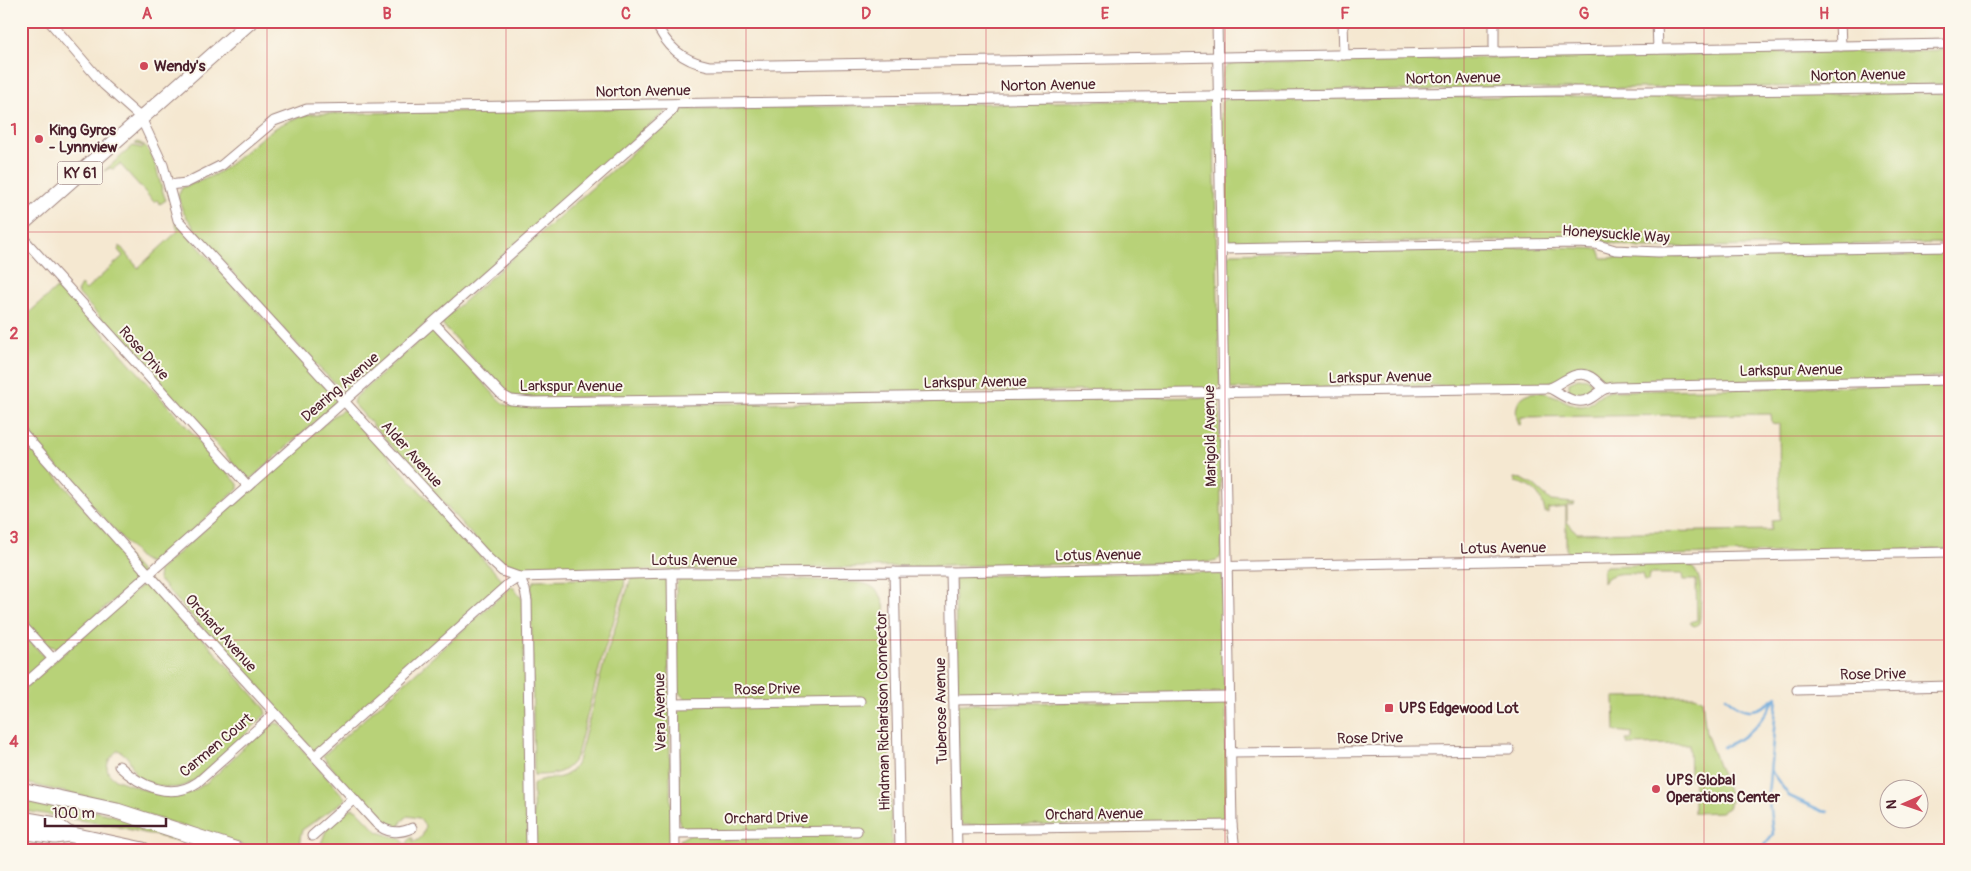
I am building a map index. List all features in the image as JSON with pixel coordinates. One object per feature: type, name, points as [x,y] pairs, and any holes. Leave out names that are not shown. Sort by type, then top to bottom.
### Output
[{"type":"highway","points":[[21,790],[117,811],[237,850]]},
{"type":"highway","points":[[21,819],[56,825],[68,834]]},
{"type":"highway","points":[[21,831],[55,836],[68,834],[144,850]]},
{"type":"main road","name":"KY 61","points":[[21,225],[251,21]]},
{"type":"street","points":[[49,21],[104,85],[141,118]]},
{"type":"street","name":"Norton Avenue","points":[[655,21],[667,42],[681,56],[700,65],[728,66],[1950,44]]},
{"type":"street","name":"Marigold Avenue","points":[[1217,21],[1230,753],[1232,826],[1235,850]]},
{"type":"street","points":[[1343,21],[1344,55]]},
{"type":"street","points":[[1494,21],[1494,52]]},
{"type":"street","points":[[1657,21],[1658,50]]},
{"type":"street","points":[[1840,21],[1841,46]]},
{"type":"street","name":"Norton Avenue","points":[[169,185],[186,182],[214,170],[274,121],[307,110],[1553,91],[1950,88]]},
{"type":"street","name":"Dearing Avenue","points":[[21,687],[672,112],[674,104]]},
{"type":"street","name":"Alder Avenue","points":[[141,118],[163,165],[178,220],[488,558],[502,570],[519,577]]},
{"type":"street","name":"Rose Drive","points":[[21,236],[248,486]]},
{"type":"street","name":"Honeysuckle Way","points":[[1221,248],[1578,243],[1595,244],[1615,250],[1658,252],[1950,247]]},
{"type":"street","name":"Larkspur Avenue","points":[[434,323],[495,389],[512,400],[532,402],[1550,388],[1573,375],[1579,374],[1593,378],[1604,388]]},
{"type":"street","name":"Larkspur Avenue","points":[[1550,388],[1571,400],[1578,401],[1590,399],[1604,388],[1950,380]]},
{"type":"street","name":"Orchard Avenue","points":[[21,431],[381,828],[397,832],[412,828]]},
{"type":"street","name":"Lotus Avenue","points":[[519,577],[672,573],[952,572],[1950,552]]},
{"type":"street","name":"Hindman Richardson Connector","points":[[894,572],[900,850]]},
{"type":"street","name":"Tuberose Avenue","points":[[952,572],[957,850]]},
{"type":"street","name":"Vera Avenue","points":[[672,573],[676,850]]},
{"type":"street","points":[[316,756],[507,585],[519,577],[525,590],[527,601],[531,850]]},
{"type":"street","points":[[21,624],[53,659]]},
{"type":"street","name":"Rose Drive","points":[[1797,690],[1950,686]]},
{"type":"street","points":[[954,700],[1229,696]]},
{"type":"street","name":"Rose Drive","points":[[674,704],[860,702]]},
{"type":"street","name":"Carmen Court","points":[[119,766],[127,773],[155,789],[184,790],[198,782],[275,713]]},
{"type":"street","name":"Rose Drive","points":[[1230,753],[1510,750]]},
{"type":"street","points":[[312,836],[354,799]]},
{"type":"street","name":"Orchard Avenue","points":[[957,829],[1232,826]]},
{"type":"street","name":"Orchard Drive","points":[[675,833],[857,831]]},
{"type":"green space","points":[[1950,50],[1950,85],[1225,92],[1222,89],[1222,77],[1226,67],[1242,62]]},
{"type":"green space","points":[[1950,93],[1950,243],[1641,248],[1594,240],[1232,244],[1226,240],[1223,234],[1221,102],[1226,99]]},
{"type":"green space","points":[[1213,99],[1220,384],[1217,389],[518,398],[499,388],[442,324],[444,319],[671,118],[685,109]]},
{"type":"green space","points":[[663,109],[665,112],[346,394],[314,363],[200,236],[183,212],[178,196],[182,188],[222,170],[272,130],[282,124],[310,114]]},
{"type":"green space","points":[[133,146],[142,148],[144,146],[156,166],[166,200],[160,204],[157,200],[154,202],[120,164],[113,169],[110,168],[104,171]]},
{"type":"green space","points":[[176,224],[337,400],[252,478],[248,479],[77,292],[81,285],[86,290],[123,256],[118,250],[120,246],[138,268],[178,231]]},
{"type":"green space","points":[[1556,247],[1599,249],[1602,258],[1950,250],[1950,377],[1612,384],[1590,372],[1580,370],[1554,381],[1536,384],[1231,389],[1227,385],[1224,263],[1232,253]]},
{"type":"green space","points":[[60,285],[238,484],[238,489],[158,561],[150,563],[141,559],[21,427],[21,320]]},
{"type":"green space","points":[[434,330],[438,332],[499,400],[510,406],[1215,397],[1219,402],[1222,552],[1220,558],[1213,562],[538,572],[513,568],[502,564],[491,556],[353,403],[358,395],[427,334]]},
{"type":"green space","points":[[1578,378],[1587,379],[1594,384],[1594,392],[1583,398],[1569,395],[1569,382]]},
{"type":"green space","points":[[1950,384],[1950,549],[1571,557],[1566,549],[1566,507],[1548,509],[1548,513],[1545,513],[1539,496],[1531,488],[1515,482],[1514,478],[1522,479],[1533,485],[1551,501],[1575,503],[1574,505],[1567,505],[1567,522],[1577,533],[1771,530],[1772,521],[1780,520],[1779,424],[1772,423],[1771,414],[1521,417],[1521,424],[1519,425],[1517,408],[1519,402],[1523,397],[1535,392],[1552,395],[1574,405],[1581,406],[1590,404],[1601,394],[1611,391]]},
{"type":"green space","points":[[343,410],[348,411],[466,542],[502,579],[503,583],[315,752],[158,579],[159,570],[333,416]]},
{"type":"green space","points":[[21,437],[143,574],[59,648],[45,645],[21,620]]},
{"type":"green space","points":[[1684,563],[1696,571],[1699,578],[1701,594],[1700,617],[1699,623],[1695,626],[1690,622],[1697,620],[1696,580],[1683,580],[1682,574],[1649,574],[1648,581],[1644,581],[1642,574],[1626,573],[1610,576],[1603,583],[1603,570],[1606,566]]},
{"type":"green space","points":[[1218,572],[1223,577],[1226,689],[1221,693],[957,696],[955,576]]},
{"type":"green space","points":[[755,576],[862,583],[875,589],[883,600],[885,610],[892,850],[679,850],[680,840],[696,830],[681,827],[679,822],[678,713],[684,707],[686,700],[677,689],[676,586],[683,577]]},
{"type":"green space","points":[[625,578],[624,588],[602,658],[577,755],[564,770],[548,775],[534,775],[531,586],[535,580]]},
{"type":"green space","points":[[631,578],[662,578],[668,583],[671,850],[534,850],[533,785],[544,779],[562,777],[573,769],[578,761],[605,659]]},
{"type":"green space","points":[[149,581],[154,584],[264,707],[266,714],[212,766],[200,776],[180,787],[163,787],[136,777],[128,758],[118,750],[109,761],[108,772],[115,779],[152,792],[167,796],[184,795],[194,791],[213,777],[247,744],[275,723],[280,724],[345,798],[344,801],[302,830],[300,838],[302,846],[312,850],[259,850],[95,799],[21,782],[21,691],[143,584]]},
{"type":"green space","points":[[512,586],[523,600],[528,850],[313,850],[320,845],[330,825],[353,808],[378,832],[401,839],[405,844],[407,844],[410,838],[413,838],[413,842],[422,837],[425,826],[419,818],[408,816],[399,827],[395,828],[383,825],[344,783],[323,756]]},
{"type":"green space","points":[[21,630],[45,658],[45,661],[21,683]]},
{"type":"green space","points":[[1695,696],[1702,699],[1706,733],[1731,799],[1728,808],[1721,812],[1694,813],[1694,780],[1690,779],[1689,744],[1628,745],[1626,740],[1632,740],[1632,733],[1615,731],[1614,697]]},
{"type":"green space","points":[[1222,700],[1226,702],[1228,820],[1224,823],[963,825],[960,821],[957,707],[959,704]]},
{"type":"green space","points":[[21,795],[112,815],[196,840],[196,845],[119,827],[21,810]]},
{"type":"waterway","points":[[1726,697],[1745,710],[1757,709],[1777,697],[1768,794],[1773,834],[1760,850]]},
{"type":"waterway","points":[[1723,747],[1741,739],[1753,729],[1774,701]]},
{"type":"waterway","points":[[1771,771],[1789,796],[1828,812]]},
{"type":"place","name":"Wendy's","points":[[144,66]]},
{"type":"place","name":"King Gyros - Lynnview","points":[[39,139]]},
{"type":"place","name":"UPS Edgewood Lot","points":[[1389,708]]},
{"type":"place","name":"UPS Global Operations Center","points":[[1656,789]]}]
